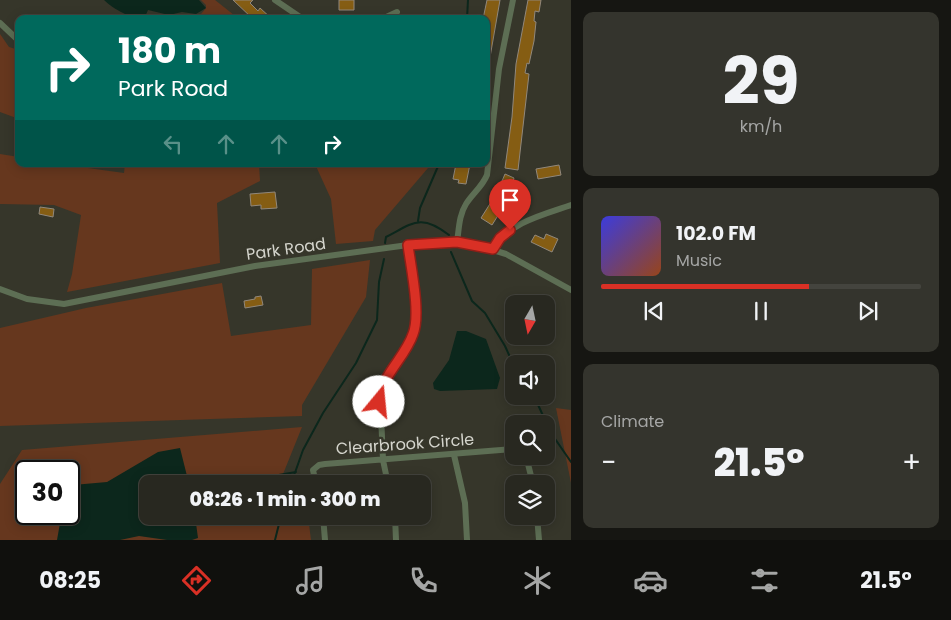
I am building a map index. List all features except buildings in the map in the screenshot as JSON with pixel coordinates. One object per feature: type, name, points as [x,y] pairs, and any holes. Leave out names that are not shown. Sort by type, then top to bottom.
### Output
[{"type":"street","points":[[275,0],[297,15]]},
{"type":"street","points":[[490,148],[499,69],[513,0]]},
{"type":"street","points":[[391,15],[397,12]]},
{"type":"street","points":[[0,23],[15,37]]},
{"type":"street","points":[[457,242],[462,211],[467,202],[483,185],[488,167]]},
{"type":"street","points":[[493,249],[500,238],[510,230],[539,216],[571,205]]},
{"type":"street","name":"Park Road","points":[[0,289],[27,299],[64,304],[255,266],[408,245],[457,242],[493,249],[571,290]]},
{"type":"street","points":[[386,475],[383,460],[380,392],[383,384],[408,345],[414,332],[416,319],[408,245]]},
{"type":"street","name":"Clearbrook Circle","points":[[314,475],[313,470],[319,465],[505,450]]},
{"type":"street","points":[[454,455],[465,503],[467,540]]},
{"type":"street","points":[[324,525],[325,540]]},
{"type":"street","points":[[395,525],[396,540]]},
{"type":"street","points":[[538,525],[539,540]]},
{"type":"shaded area","points":[[104,0],[199,0],[206,8],[196,14],[182,12],[169,15],[148,10],[146,15],[129,15],[112,7]]},
{"type":"shaded area","points":[[201,0],[215,0],[234,15],[200,15],[206,5]]},
{"type":"shaded area","points":[[0,34],[9,47],[15,49],[15,118],[0,112]]},
{"type":"shaded area","points":[[0,154],[15,156],[15,167],[81,167],[124,173],[125,167],[259,167],[260,181],[217,203],[220,263],[67,292],[72,274],[81,215],[54,205],[0,204]]},
{"type":"shaded area","points":[[316,167],[428,167],[375,230],[373,241],[336,244],[331,199]]},
{"type":"shaded area","points":[[370,260],[366,297],[302,405],[302,416],[0,426],[0,328],[86,308],[222,283],[231,336],[311,325],[312,269]]},
{"type":"shaded area","points":[[457,331],[466,331],[486,339],[500,378],[497,389],[440,391],[434,389],[433,383],[449,360]]},
{"type":"shaded area","points":[[556,408],[571,410],[571,483]]},
{"type":"shaded area","points":[[302,427],[283,475],[139,475],[139,525],[309,525],[311,540],[0,540],[0,484],[15,461],[15,525],[80,525],[80,460],[16,460],[22,450]]},
{"type":"shaded area","points":[[180,448],[187,475],[139,475],[139,525],[196,525],[198,538],[192,540],[167,540],[139,536],[120,540],[57,540],[60,525],[80,525],[80,484],[107,482],[158,452]]},
{"type":"waterway","points":[[467,15],[468,0]]},
{"type":"waterway","points":[[418,221],[420,208],[438,167]]},
{"type":"waterway","points":[[385,243],[386,237],[417,222],[431,224],[449,235]]},
{"type":"waterway","points":[[451,252],[472,301],[485,313],[509,355]]},
{"type":"waterway","points":[[294,475],[303,450],[323,413],[356,363],[377,320],[379,282],[384,259]]},
{"type":"waterway","points":[[538,405],[551,433],[571,462]]},
{"type":"waterway","points":[[278,475],[296,472]]},
{"type":"waterway","points":[[275,540],[279,525]]},
{"type":"route","points":[[379,402],[383,384],[408,345],[414,332],[416,319],[408,245],[457,242],[493,249],[500,238],[510,230]]}]
